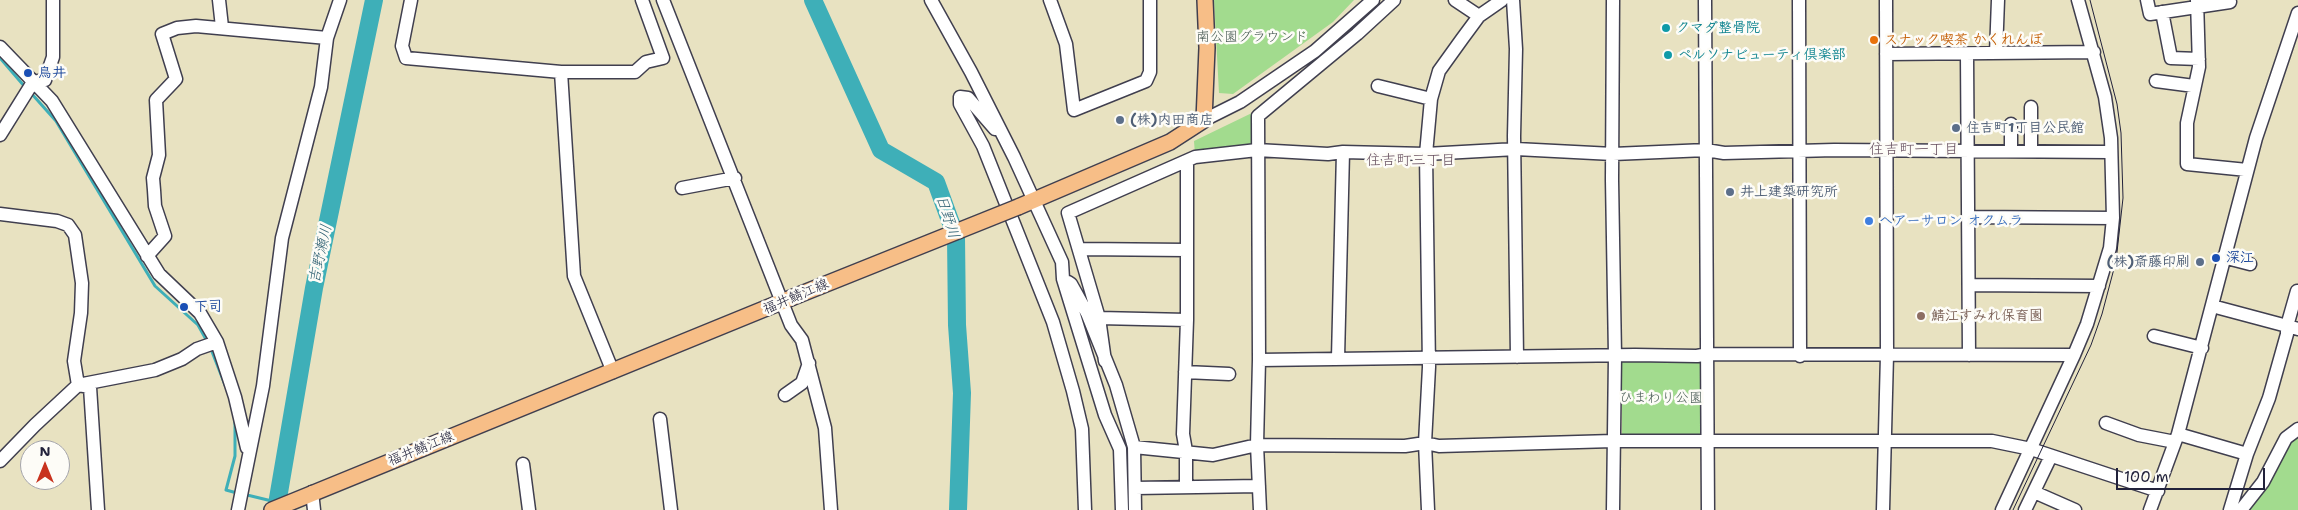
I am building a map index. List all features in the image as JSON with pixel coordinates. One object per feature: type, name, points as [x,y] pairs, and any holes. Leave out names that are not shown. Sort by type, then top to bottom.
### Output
[{"type":"main road","points":[[1204,120],[1207,48],[1205,0]]},
{"type":"main road","name":"福井鯖江線","points":[[272,510],[1018,207],[1170,142],[1204,120]]},
{"type":"street","points":[[0,135],[33,82],[45,80],[53,57],[53,0]]},
{"type":"street","points":[[219,0],[222,27]]},
{"type":"street","points":[[238,510],[263,386],[282,238],[321,87],[327,38],[340,0]]},
{"type":"street","points":[[411,0],[402,46],[406,58],[561,72],[635,72],[646,62],[663,58],[642,0]]},
{"type":"street","points":[[663,0],[787,300],[791,325],[802,340],[825,428],[831,510]]},
{"type":"street","points":[[930,0],[971,72],[1034,200],[1062,262],[1063,279],[1105,415],[1120,449],[1122,510]]},
{"type":"street","points":[[1050,0],[1066,44],[1074,110],[1146,81],[1150,72],[1150,0]]},
{"type":"street","points":[[1204,120],[1240,102],[1315,51],[1373,0]]},
{"type":"street","points":[[1260,510],[1257,444],[1259,360],[1258,116],[1357,34],[1394,0]]},
{"type":"street","points":[[1455,0],[1479,16]]},
{"type":"street","points":[[1428,510],[1425,443],[1428,359],[1426,154],[1431,99],[1439,71],[1479,16],[1502,0]]},
{"type":"street","points":[[1513,0],[1516,49],[1517,357]]},
{"type":"street","points":[[1613,0],[1615,356],[1613,510]]},
{"type":"street","points":[[1705,0],[1708,510]]},
{"type":"street","points":[[1799,0],[1800,356]]},
{"type":"street","points":[[1883,510],[1886,354],[1884,151],[1886,0]]},
{"type":"street","points":[[1996,53],[1998,0]]},
{"type":"street","points":[[2002,510],[2074,355],[2099,286],[2110,248],[2113,218],[2111,138],[2105,97],[2078,0]]},
{"type":"street","points":[[2147,0],[2150,14],[2197,3],[2230,2]]},
{"type":"street","points":[[2197,3],[2199,59],[2188,123],[2187,164],[2247,170]]},
{"type":"street","points":[[2162,12],[2171,58],[2199,59]]},
{"type":"street","points":[[2150,510],[2177,438],[2247,170],[2298,13]]},
{"type":"street","points":[[147,256],[165,236],[155,206],[153,178],[159,155],[156,100],[176,79],[162,34],[187,27],[222,27],[327,38]]},
{"type":"street","points":[[0,47],[52,101],[147,256],[172,288],[200,313],[217,342],[236,397],[248,453]]},
{"type":"street","points":[[1886,54],[1967,55],[2094,52]]},
{"type":"street","points":[[1967,55],[1969,354]]},
{"type":"street","points":[[561,72],[574,276],[613,372]]},
{"type":"street","points":[[2156,82],[2194,86]]},
{"type":"street","points":[[1378,86],[1431,99]]},
{"type":"street","points":[[1004,138],[968,98],[960,97],[960,104],[983,146],[1053,322],[1074,391],[1082,429],[1086,510]]},
{"type":"street","points":[[2031,107],[2031,151]]},
{"type":"street","points":[[2011,124],[2011,151]]},
{"type":"street","points":[[1105,361],[1099,318],[1068,213],[1195,157],[1257,150],[1328,154],[1343,152],[1426,154],[1516,148],[1613,154],[1706,150],[1724,153],[1798,151],[2110,152]]},
{"type":"street","points":[[1338,358],[1343,152]]},
{"type":"street","points":[[1186,487],[1186,451],[1183,434],[1187,320],[1187,161]]},
{"type":"street","points":[[682,188],[735,178]]},
{"type":"street","points":[[0,214],[57,221],[68,225],[75,235],[82,283],[81,313],[74,361],[78,385]]},
{"type":"street","points":[[1968,217],[2113,218]]},
{"type":"street","points":[[1079,249],[1187,250]]},
{"type":"street","points":[[2223,257],[2250,264]]},
{"type":"street","points":[[1063,279],[1071,284],[1087,313],[1116,384],[1134,447],[1135,510]]},
{"type":"street","points":[[1969,285],[2099,286]]},
{"type":"street","points":[[2230,510],[2247,454],[2269,398],[2288,334],[2292,328],[2297,291]]},
{"type":"street","points":[[2212,306],[2292,328]]},
{"type":"street","points":[[1099,318],[1187,320]]},
{"type":"street","points":[[2154,336],[2202,348]]},
{"type":"street","points":[[0,461],[78,385],[155,370],[182,360],[197,349],[217,342]]},
{"type":"street","points":[[1259,360],[1697,356],[1708,354],[1800,356],[1886,354],[2074,355]]},
{"type":"street","points":[[785,395],[802,383],[809,363]]},
{"type":"street","points":[[1185,372],[1229,374]]},
{"type":"street","points":[[78,385],[90,387],[98,510]]},
{"type":"street","points":[[660,418],[671,510]]},
{"type":"street","points":[[2106,423],[2139,435],[2177,438],[2247,454]]},
{"type":"street","points":[[2241,510],[2262,482],[2286,438],[2298,429]]},
{"type":"street","points":[[1134,447],[1212,455],[1257,444],[1405,446],[1425,443],[1439,446],[1613,441],[1992,441],[2031,449],[2158,491]]},
{"type":"street","points":[[2025,510],[2052,456]]},
{"type":"street","points":[[523,464],[530,510]]},
{"type":"street","points":[[1135,488],[1259,486]]},
{"type":"street","points":[[2034,492],[2075,510]]},
{"type":"street","points":[[308,494],[314,510]]},
{"type":"green space","name":"南公園グラウンド","points":[[1214,0],[1354,0],[1333,22],[1233,94],[1219,93]]},
{"type":"green space","points":[[1256,111],[1256,149],[1195,155],[1194,141]]},
{"type":"green space","name":"ひまわり公園","points":[[1701,361],[1701,434],[1622,434],[1622,362]]},
{"type":"green space","points":[[2298,436],[2298,510],[2246,510],[2287,447]]},
{"type":"waterway","name":"吉野瀬川","points":[[276,510],[314,288],[374,0]]},
{"type":"waterway","name":"日野川","points":[[813,0],[881,150],[936,182],[956,237],[957,325],[962,393],[958,510]]},
{"type":"waterway","points":[[0,58],[25,87]]},
{"type":"waterway","points":[[31,93],[56,121],[155,286],[198,325],[208,343]]},
{"type":"waterway","points":[[211,349],[225,385]]},
{"type":"waterway","points":[[235,419],[235,456],[226,490],[237,493]]},
{"type":"waterway","points":[[243,494],[276,502]]},
{"type":"tram line","points":[[2013,510],[2091,345],[2102,314],[2116,261],[2123,198],[2121,133],[2117,104],[2090,0]]},
{"type":"place","name":"クマダ整骨院","points":[[1666,28]]},
{"type":"place","name":"スナック喫茶 かくれんぼ","points":[[1874,40]]},
{"type":"place","name":"ペルソナビューティ倶楽部","points":[[1668,55]]},
{"type":"place","name":"鳥井","points":[[28,73]]},
{"type":"place","name":"(株)内田商店","points":[[1120,120]]},
{"type":"place","name":"住吉町1丁目公民館","points":[[1956,128]]},
{"type":"place","name":"井上建築研究所","points":[[1730,192]]},
{"type":"place","name":"ヘアーサロン オクムラ","points":[[1869,221]]},
{"type":"place","name":"深江","points":[[2216,258]]},
{"type":"place","name":"(株)斎藤印刷","points":[[2200,262]]},
{"type":"place","name":"下司","points":[[184,307]]},
{"type":"place","name":"鯖江すみれ保育園","points":[[1921,316]]},
{"type":"district","name":"住吉町一丁目","points":[[1914,150]]},
{"type":"district","name":"住吉町三丁目","points":[[1411,161]]}]
